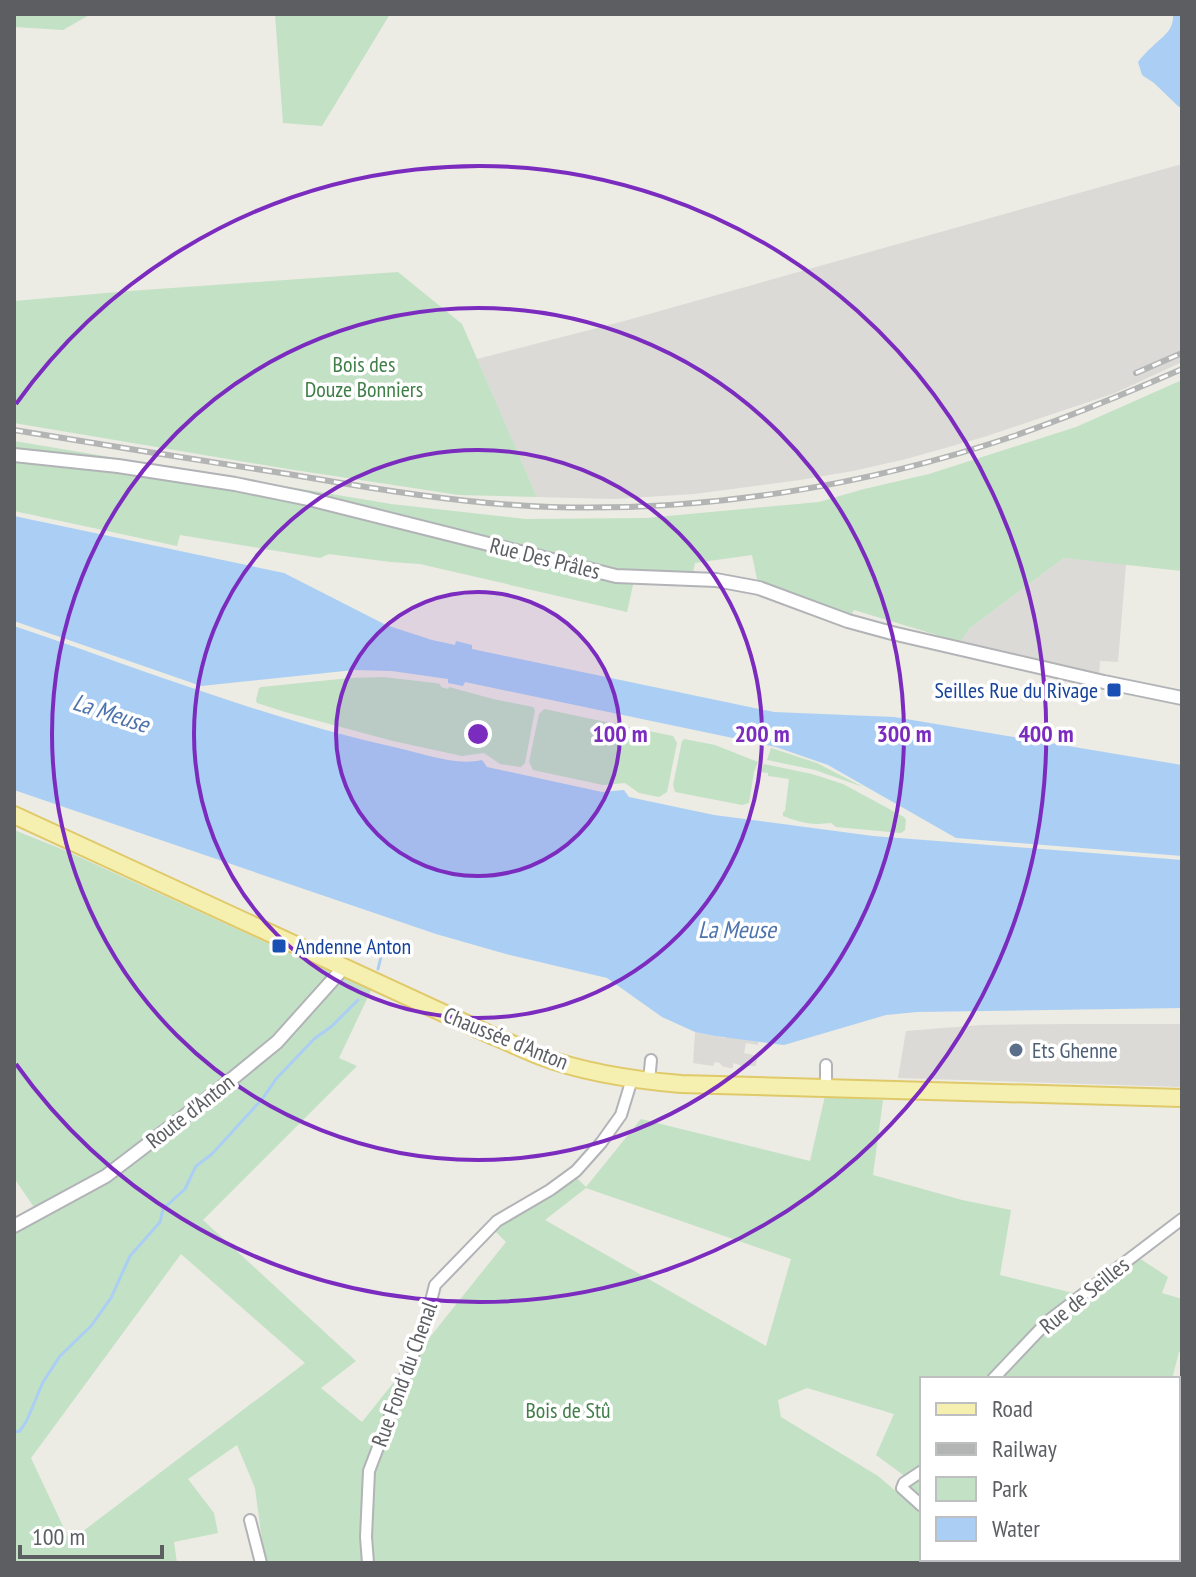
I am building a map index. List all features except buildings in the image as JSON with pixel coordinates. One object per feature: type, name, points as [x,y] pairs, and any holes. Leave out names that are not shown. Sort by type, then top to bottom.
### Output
[{"type":"main road","name":"Chaussée d'Anton","points":[[14,815],[542,1057],[593,1071],[681,1084],[1182,1098]]},
{"type":"street","name":"Rue Des Prâles","points":[[14,455],[118,466],[250,487],[616,576],[716,580],[759,588],[848,621],[950,647],[1182,698]]},
{"type":"street","name":"Route d'Anton","points":[[14,1226],[106,1176],[216,1092],[277,1042],[342,966]]},
{"type":"street","name":"Rue Fond du Chenal","points":[[368,1563],[369,1471],[426,1321],[435,1285],[497,1221],[576,1171],[621,1115],[651,1060]]},
{"type":"street","points":[[826,1065],[826,1087]]},
{"type":"street","name":"Rue de Seilles","points":[[995,1377],[1048,1321],[1182,1219]]},
{"type":"street","points":[[920,1472],[904,1483],[902,1488],[920,1504]]},
{"type":"street","points":[[250,1520],[261,1563]]},
{"type":"shaded area","points":[[1182,164],[1182,362],[1115,393],[984,437],[906,459],[800,480],[694,494],[614,499],[537,497],[477,359],[628,320]]},
{"type":"shaded area","points":[[1064,558],[1126,564],[1118,662],[1100,661],[1099,678],[960,642],[970,628]]},
{"type":"shaded area","points":[[730,997],[762,1007],[758,1045],[746,1043],[744,1053],[757,1056],[756,1066],[733,1063],[733,1068],[729,1068],[715,1062],[713,1066],[693,1063],[695,1032],[725,1038]]},
{"type":"shaded area","points":[[1182,1024],[1182,1087],[898,1078],[906,1031],[981,1025]]},
{"type":"green space","points":[[14,14],[91,14],[63,30],[14,27]]},
{"type":"green space","points":[[275,14],[390,14],[322,126],[283,123]]},
{"type":"green space","name":"Bois des Douze Bonniers","points":[[398,272],[462,324],[537,497],[459,495],[14,423],[14,301]]},
{"type":"green space","points":[[1182,380],[1182,571],[1064,558],[970,628],[960,642],[854,610],[850,617],[758,584],[752,555],[695,563],[692,578],[635,576],[627,612],[420,564],[329,554],[320,558],[180,535],[177,546],[14,511],[14,441],[391,504],[526,519],[646,518],[819,502],[929,474],[1076,427]]},
{"type":"green space","points":[[383,677],[440,684],[448,689],[533,707],[535,710],[525,763],[521,767],[500,764],[484,753],[462,756],[393,741],[285,712],[256,700],[261,687]]},
{"type":"green space","points":[[544,709],[673,736],[677,743],[667,792],[659,797],[639,793],[625,783],[603,785],[533,770],[529,762],[539,714]]},
{"type":"green space","points":[[684,739],[715,745],[758,762],[749,803],[742,805],[675,792],[673,785]]},
{"type":"green space","points":[[771,748],[817,763],[863,787],[815,770],[767,760]]},
{"type":"green space","points":[[764,764],[843,784],[904,817],[905,830],[901,833],[836,827],[831,823],[808,823],[783,816],[789,779],[760,772]]},
{"type":"green space","name":"Bois de Stû","points":[[14,830],[329,971],[314,995],[338,974],[375,982],[339,1058],[357,1066],[203,1220],[356,1361],[321,1388],[362,1422],[506,1242],[493,1229],[574,1175],[586,1187],[641,1119],[810,1161],[825,1096],[883,1100],[873,1175],[1011,1210],[1000,1275],[1077,1294],[1019,1344],[990,1377],[920,1377],[920,1468],[906,1477],[876,1455],[894,1414],[807,1388],[778,1400],[781,1417],[878,1476],[899,1494],[920,1478],[920,1561],[1180,1561],[1182,1436],[1182,1563],[265,1563],[255,1488],[237,1445],[188,1479],[214,1513],[218,1533],[174,1542],[177,1563],[14,1563],[14,1226],[38,1213],[14,1178]],"holes":[[[586,1188],[791,1259],[766,1346],[545,1220]],[[181,1254],[305,1363],[70,1541],[31,1458]]]},
{"type":"green space","points":[[1136,1256],[1168,1277],[1162,1293],[1182,1299],[1182,1352],[1179,1352],[1173,1377],[1000,1377],[1074,1303]]},
{"type":"water","points":[[1173,14],[1182,14],[1182,107],[1142,75],[1138,62],[1167,33]]},
{"type":"water","points":[[14,516],[284,573],[386,625],[432,640],[472,645],[472,649],[774,712],[894,717],[1182,765],[1182,856],[956,838],[828,765],[776,747],[465,682],[463,686],[448,683],[448,679],[392,671],[354,670],[201,686],[14,621]]},
{"type":"water","name":"La Meuse","points":[[14,626],[204,692],[349,736],[462,762],[482,760],[487,767],[602,792],[624,790],[629,797],[714,815],[873,836],[1182,860],[1182,1008],[917,1012],[886,1015],[784,1045],[695,1032],[662,1017],[607,978],[436,934],[14,790]]},
{"type":"waterway","points":[[378,969],[383,949]]},
{"type":"waterway","points":[[14,1432],[20,1431],[27,1420],[43,1382],[60,1356],[91,1326],[111,1298],[130,1256],[160,1222],[163,1209],[185,1189],[196,1166],[212,1154],[314,1039],[358,1000]]},
{"type":"railway","points":[[1136,373],[1182,353]]},
{"type":"railway","points":[[14,430],[452,499],[551,507],[668,505],[727,500],[844,482],[958,454],[1099,404],[1182,369]]},
{"type":"place","name":"Seilles Rue du Rivage","points":[[1114,690]]},
{"type":"place","name":"Andenne Anton","points":[[279,946]]},
{"type":"place","name":"Ets Ghenne","points":[[1016,1050]]}]
